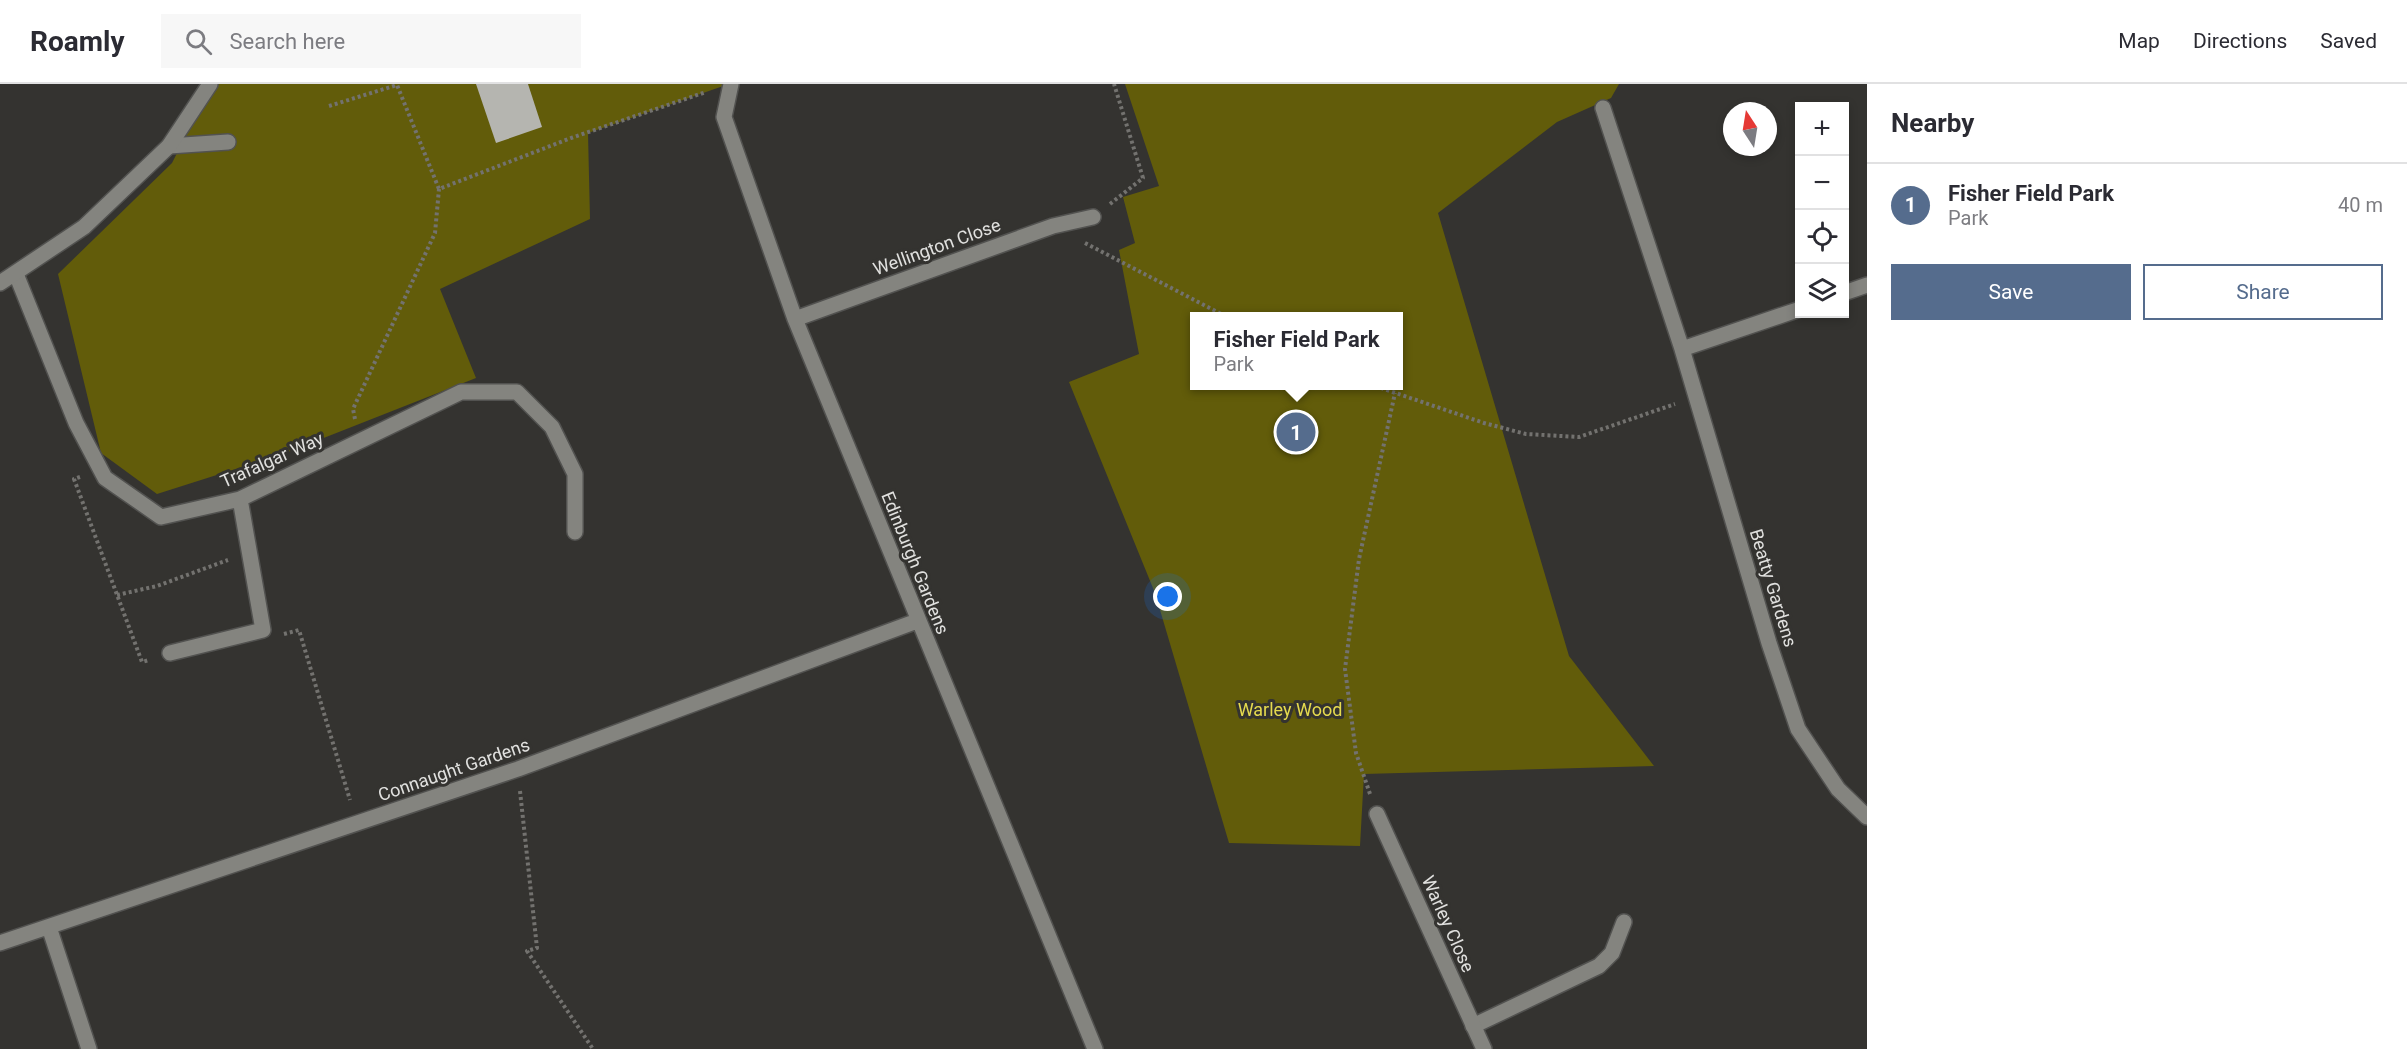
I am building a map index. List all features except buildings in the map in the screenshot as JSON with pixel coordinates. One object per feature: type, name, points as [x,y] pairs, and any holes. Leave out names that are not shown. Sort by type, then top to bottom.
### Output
[{"type":"street","points":[[0,283],[84,227],[169,146],[210,84]]},
{"type":"street","name":"Edinburgh Gardens","points":[[731,84],[724,117],[795,319],[917,621],[1095,1049]]},
{"type":"street","name":"Beatty Gardens","points":[[1603,108],[1682,349],[1768,642],[1798,729],[1838,789],[1867,817]]},
{"type":"street","points":[[169,146],[228,142]]},
{"type":"street","name":"Wellington Close","points":[[795,319],[1053,226],[1093,217]]},
{"type":"street","name":"Trafalgar Way","points":[[16,274],[76,423],[105,478],[161,517],[240,499],[461,392],[517,392],[552,427],[575,474],[574,532]]},
{"type":"street","points":[[1849,292],[1867,285]]},
{"type":"street","points":[[1682,349],[1795,311]]},
{"type":"street","points":[[170,653],[263,630],[240,499]]},
{"type":"street","name":"Connaught Gardens","points":[[0,943],[518,769],[917,621]]},
{"type":"street","name":"Warley Close","points":[[1377,814],[1484,1049]]},
{"type":"street","points":[[1473,1026],[1599,966],[1612,953],[1624,922]]},
{"type":"street","points":[[49,927],[89,1049]]},
{"type":"path","points":[[329,106],[397,84],[439,189],[435,233],[353,409],[360,441]]},
{"type":"path","points":[[1093,217],[1143,178],[1114,84]]},
{"type":"path","points":[[439,189],[571,138],[707,92]]},
{"type":"path","points":[[1053,226],[1217,312]]},
{"type":"path","points":[[1386,390],[1484,423],[1526,434],[1579,437],[1696,397]]},
{"type":"path","points":[[1377,814],[1356,753],[1345,669],[1359,559],[1395,393]]},
{"type":"path","points":[[101,471],[74,479],[142,662],[170,653]]},
{"type":"path","points":[[117,595],[157,586],[249,552]]},
{"type":"path","points":[[263,630],[267,638],[298,630],[357,824]]},
{"type":"path","points":[[518,769],[537,948],[527,951],[593,1049]]},
{"type":"green space","points":[[212,84],[729,84],[588,133],[590,219],[440,289],[476,378],[283,454],[157,494],[101,453],[58,274],[172,163]]},
{"type":"green space","name":"Warley Wood","points":[[1125,84],[1619,84],[1611,98],[1557,122],[1438,213],[1569,656],[1654,766],[1364,774],[1360,846],[1229,843],[1155,593],[1069,382],[1139,354],[1119,250],[1135,243],[1123,197],[1159,186]]},
{"type":"place","name":"Fisher Field Park","points":[[1296,432]]}]
